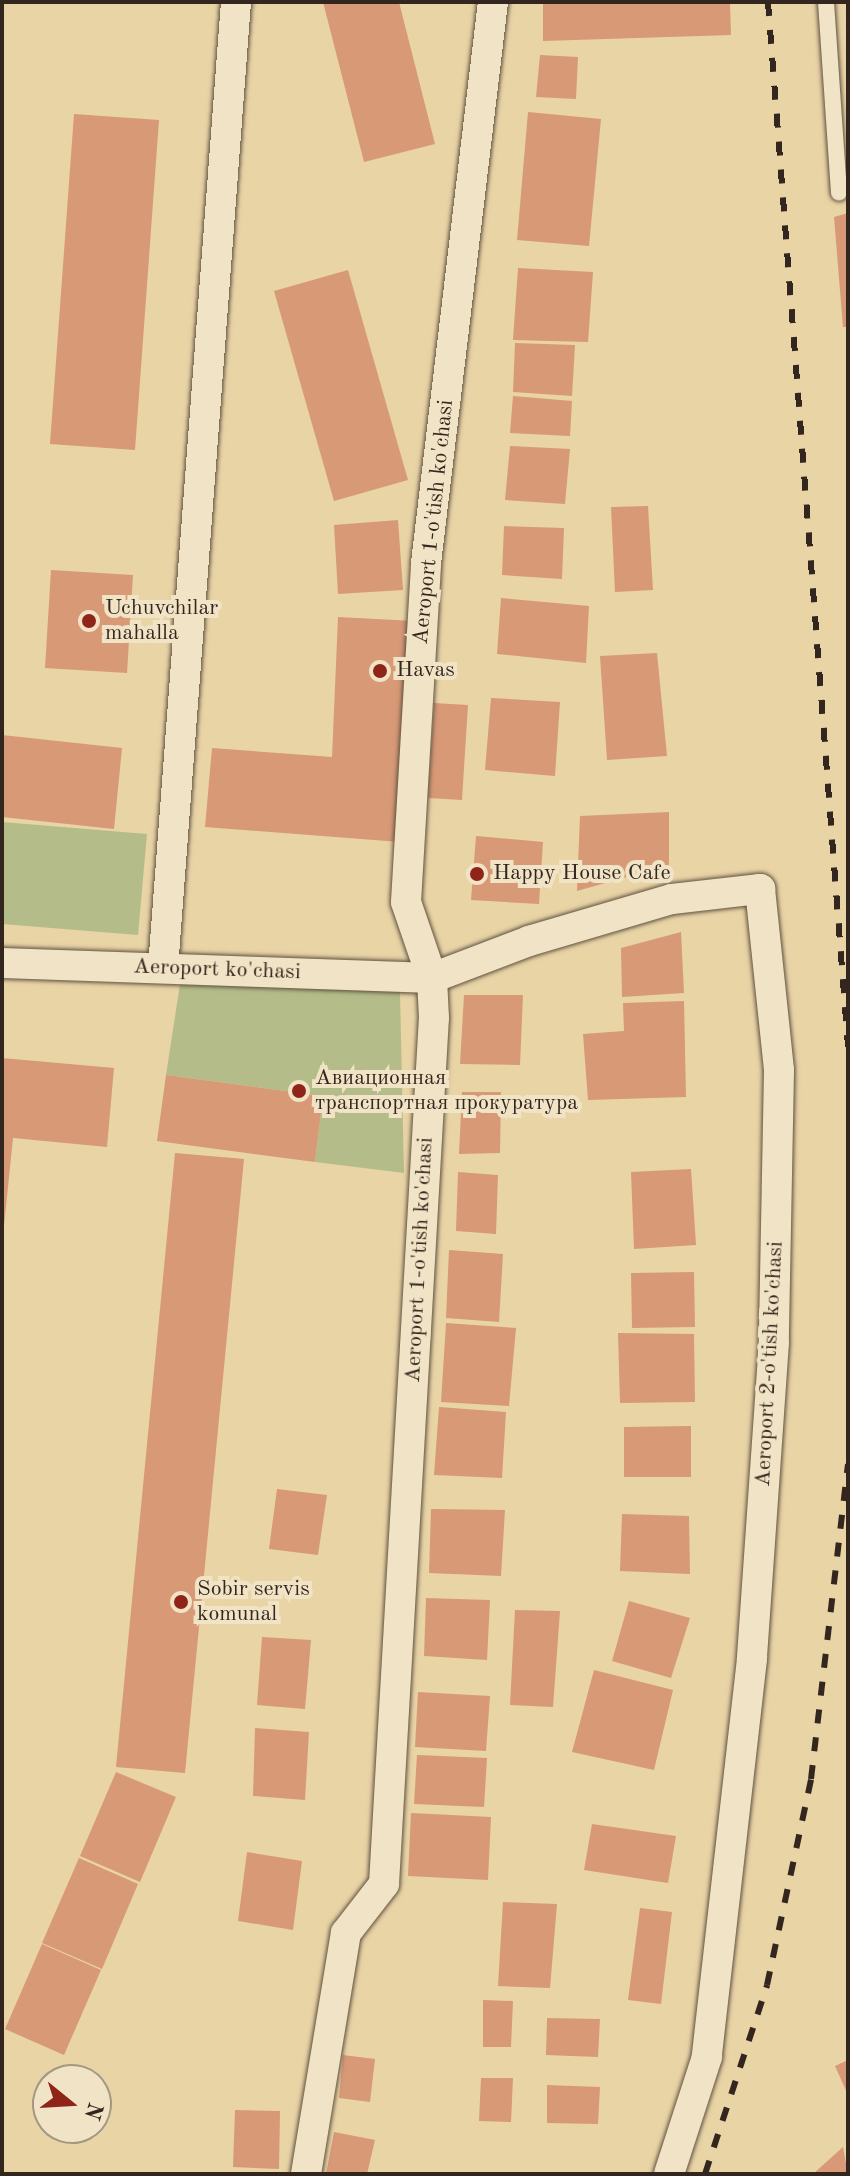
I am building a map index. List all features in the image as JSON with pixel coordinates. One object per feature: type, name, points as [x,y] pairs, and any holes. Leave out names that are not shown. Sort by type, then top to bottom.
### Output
[{"type":"street","points":[[163,968],[236,2]]},
{"type":"street","name":"Aeroport 1-o'tish ko'chasi","points":[[306,2174],[346,1933],[384,1884],[434,1018],[432,978],[406,902],[425,578],[493,2]]},
{"type":"street","name":"Aeroport 2-o'tish ko'chasi","points":[[432,978],[529,941],[672,899],[760,889],[779,1070],[774,1342],[752,1659],[707,2057],[669,2174]]},
{"type":"street","name":"Aeroport ko'chasi","points":[[2,963],[432,978]]},
{"type":"lane","points":[[826,2],[839,193]]},
{"type":"green space","points":[[2,822],[147,834],[138,935],[2,924]]},
{"type":"green space","points":[[180,984],[400,991],[404,1173],[315,1162],[323,1096],[166,1075]]},
{"type":"building","points":[[323,2],[399,2],[435,144],[364,162]]},
{"type":"building","points":[[543,2],[730,2],[731,35],[543,41]]},
{"type":"building","points":[[540,55],[578,57],[576,99],[536,97]]},
{"type":"building","points":[[528,112],[601,119],[589,246],[517,240]]},
{"type":"building","points":[[74,114],[159,120],[135,450],[50,444]]},
{"type":"building","points":[[848,213],[848,327],[843,327],[834,217]]},
{"type":"building","points":[[518,268],[593,272],[588,342],[513,340]]},
{"type":"building","points":[[348,270],[408,480],[334,501],[274,291]]},
{"type":"building","points":[[515,343],[575,345],[572,396],[513,392]]},
{"type":"building","points":[[513,396],[572,401],[570,436],[510,433]]},
{"type":"building","points":[[510,446],[570,449],[565,504],[505,500]]},
{"type":"building","points":[[648,506],[653,590],[615,592],[611,507]]},
{"type":"building","points":[[398,520],[403,590],[338,594],[334,525]]},
{"type":"building","points":[[504,526],[564,528],[562,579],[502,575]]},
{"type":"building","name":"Uchuvchilar mahalla","points":[[51,570],[133,575],[127,673],[45,668]]},
{"type":"building","points":[[501,598],[589,606],[586,663],[497,654]]},
{"type":"building","points":[[338,617],[414,621],[400,842],[205,827],[212,748],[332,757]]},
{"type":"building","points":[[657,653],[667,756],[607,760],[600,656]]},
{"type":"building","points":[[491,698],[560,702],[555,776],[485,770]]},
{"type":"building","points":[[434,703],[468,705],[462,800],[428,798]]},
{"type":"building","points":[[2,735],[122,748],[114,829],[2,817]]},
{"type":"building","points":[[669,812],[669,865],[577,891],[580,816]]},
{"type":"building","points":[[476,836],[543,842],[539,904],[471,900]]},
{"type":"building","points":[[681,932],[684,993],[622,997],[621,948]]},
{"type":"building","points":[[464,995],[523,995],[520,1065],[460,1064]]},
{"type":"building","points":[[684,1001],[686,1097],[588,1100],[583,1034],[624,1031],[623,1003]]},
{"type":"building","points":[[2,1058],[114,1068],[107,1147],[13,1138],[4,1226]]},
{"type":"building","points":[[166,1075],[323,1096],[315,1162],[157,1141]]},
{"type":"building","points":[[462,1092],[501,1092],[500,1153],[459,1154]]},
{"type":"building","points":[[175,1153],[244,1159],[185,1773],[116,1767]]},
{"type":"building","points":[[691,1169],[696,1245],[634,1249],[631,1172]]},
{"type":"building","points":[[458,1172],[498,1175],[496,1234],[456,1231]]},
{"type":"building","points":[[449,1250],[503,1254],[499,1322],[446,1318]]},
{"type":"building","points":[[694,1272],[695,1327],[632,1328],[631,1273]]},
{"type":"building","points":[[446,1323],[516,1328],[509,1406],[441,1402]]},
{"type":"building","points":[[618,1333],[694,1334],[695,1402],[620,1403]]},
{"type":"building","points":[[439,1407],[506,1412],[502,1478],[434,1475]]},
{"type":"building","points":[[691,1426],[691,1477],[624,1477],[624,1427]]},
{"type":"building","points":[[277,1489],[327,1495],[318,1555],[269,1549]]},
{"type":"building","points":[[431,1509],[505,1510],[501,1576],[429,1573]]},
{"type":"building","points":[[622,1514],[689,1516],[690,1574],[620,1571]]},
{"type":"building","points":[[426,1598],[490,1600],[487,1660],[424,1656]]},
{"type":"building","points":[[629,1601],[690,1618],[671,1678],[612,1661]]},
{"type":"building","points":[[515,1610],[560,1611],[553,1707],[510,1705]]},
{"type":"building","points":[[262,1637],[311,1640],[305,1709],[257,1705]]},
{"type":"building","points":[[594,1670],[673,1690],[654,1770],[572,1752]]},
{"type":"building","points":[[418,1692],[490,1696],[486,1751],[415,1747]]},
{"type":"building","points":[[255,1728],[309,1732],[305,1800],[253,1796]]},
{"type":"building","points":[[417,1755],[487,1758],[484,1807],[414,1804]]},
{"type":"building","points":[[116,1772],[176,1797],[140,1882],[80,1856]]},
{"type":"building","points":[[411,1813],[491,1817],[488,1880],[408,1876]]},
{"type":"building","points":[[592,1824],[676,1836],[668,1883],[584,1870]]},
{"type":"building","points":[[247,1852],[302,1861],[293,1930],[238,1921]]},
{"type":"building","points":[[79,1858],[138,1884],[102,1969],[42,1943]]},
{"type":"building","points":[[503,1902],[557,1904],[550,1988],[498,1986]]},
{"type":"building","points":[[640,1908],[672,1912],[661,2004],[628,2000]]},
{"type":"building","points":[[42,1944],[101,1970],[64,2055],[5,2029]]},
{"type":"building","points":[[483,2000],[513,2001],[511,2047],[483,2047]]},
{"type":"building","points":[[547,2018],[600,2019],[598,2057],[546,2055]]},
{"type":"building","points":[[343,2055],[375,2059],[370,2102],[339,2098]]},
{"type":"building","points":[[848,2060],[848,2095],[835,2066]]},
{"type":"building","points":[[481,2078],[513,2078],[511,2122],[479,2121]]},
{"type":"building","points":[[547,2085],[600,2087],[598,2124],[547,2123]]},
{"type":"building","points":[[235,2110],[280,2111],[279,2169],[233,2167]]},
{"type":"building","points":[[334,2132],[375,2140],[367,2174],[326,2174]]},
{"type":"building","points":[[843,2147],[848,2174],[813,2174]]},
{"type":"railway","points":[[768,2],[848,1047]]},
{"type":"railway","points":[[705,2174],[767,1985],[811,1779],[848,1464]]},
{"type":"place","name":"Uchuvchilar mahalla","points":[[89,621]]},
{"type":"place","name":"Havas","points":[[380,671]]},
{"type":"place","name":"Happy House Cafe","points":[[477,874]]},
{"type":"place","name":"Авиационная транспортная прокуратура","points":[[299,1091]]},
{"type":"place","name":"Sobir servis komunal","points":[[181,1602]]}]
